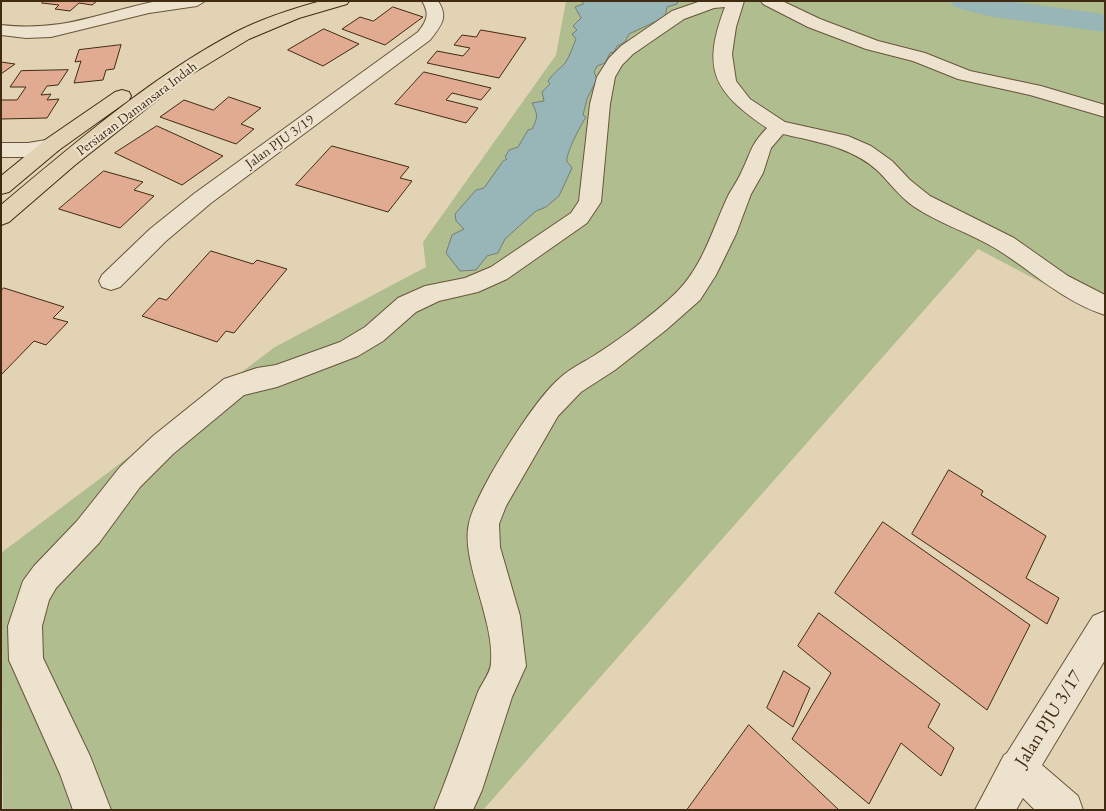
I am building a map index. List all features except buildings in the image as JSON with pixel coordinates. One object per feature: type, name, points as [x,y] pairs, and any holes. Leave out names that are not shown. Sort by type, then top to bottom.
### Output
[{"type":"main road","name":"Persiaran Damansara Indah","points":[[3,186],[47,150],[213,32],[286,1]]},
{"type":"main road","name":"Persiaran Damansara Indah","points":[[1,217],[68,160],[179,74],[243,35],[292,14],[341,1]]},
{"type":"main road","points":[[47,150],[68,160]]},
{"type":"street","points":[[1,30],[35,33],[56,32],[87,26],[162,3],[198,1]]},
{"type":"street","name":"Jalan PJU 3/19","points":[[111,281],[158,235],[203,198],[424,36],[435,23],[436,10],[430,1]]},
{"type":"street","points":[[92,810],[77,769],[26,660],[25,626],[35,593],[45,578],[88,532],[130,477],[162,444],[234,387],[257,379],[278,376],[349,349],[378,330],[406,305],[434,293],[468,286],[499,273],[579,218],[590,202],[600,104],[606,77],[614,62],[678,15],[712,3],[736,1],[725,29],[723,67],[729,84],[742,101],[779,126],[841,141],[864,150],[885,166],[902,185],[922,201],[1006,244],[1059,282],[1105,306]]},
{"type":"street","points":[[770,1],[814,23],[872,45],[919,58],[965,75],[1034,90],[1105,112]]},
{"type":"street","points":[[453,810],[463,790],[496,692],[510,666],[503,616],[484,547],[484,524],[493,500],[548,408],[571,384],[606,362],[658,323],[691,293],[708,269],[722,240],[740,194],[752,172],[760,146],[779,126]]},
{"type":"street","points":[[1,150],[47,150]]},
{"type":"street","points":[[1,160],[5,162],[6,168],[3,186]]},
{"type":"street","name":"Jalan PJU 3/17","points":[[994,810],[1105,628]]},
{"type":"street","points":[[1018,768],[1064,810]]},
{"type":"green space","points":[[566,1],[1105,1],[1105,316],[978,249],[483,810],[3,810],[1,553],[275,347],[426,267],[423,242],[556,55]]},
{"type":"water","points":[[583,1],[678,1],[677,4],[667,7],[665,17],[629,34],[625,42],[617,46],[614,52],[610,53],[605,63],[597,66],[594,72],[597,79],[587,99],[583,115],[586,117],[568,153],[567,162],[572,168],[559,196],[546,207],[536,211],[505,239],[498,253],[487,256],[476,270],[460,271],[446,253],[452,235],[464,229],[456,221],[455,214],[476,190],[484,188],[503,161],[507,159],[505,157],[509,150],[518,147],[528,130],[532,129],[536,116],[532,103],[544,101],[542,92],[550,84],[548,81],[565,63],[568,57],[576,39],[572,34],[577,30],[573,26],[581,18],[575,7],[583,4]]},
{"type":"waterway","points":[[964,1],[993,8],[1103,23]]}]
